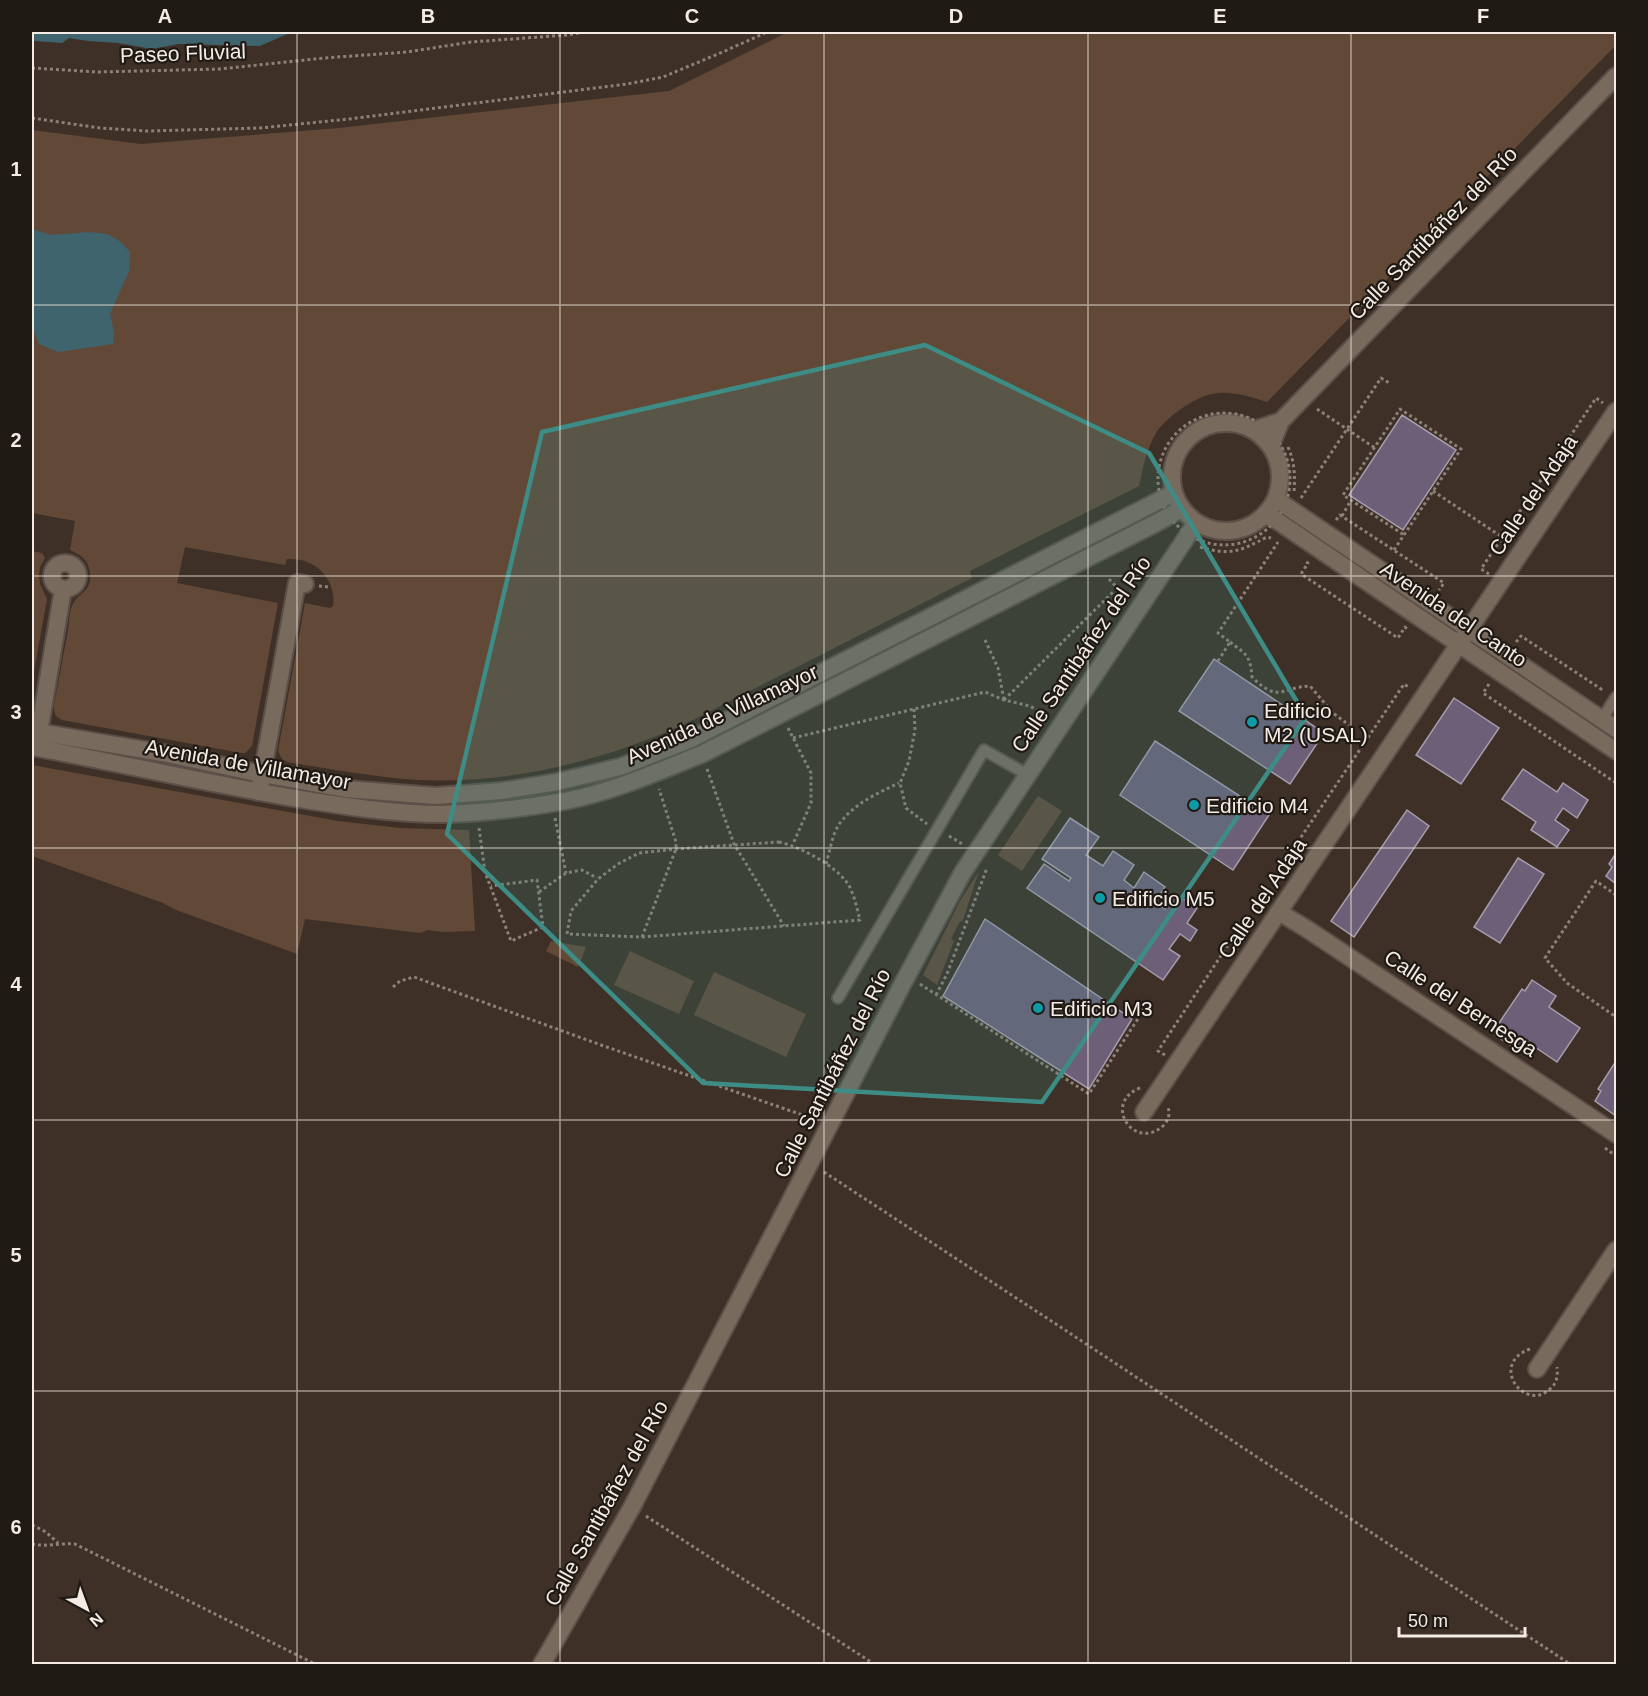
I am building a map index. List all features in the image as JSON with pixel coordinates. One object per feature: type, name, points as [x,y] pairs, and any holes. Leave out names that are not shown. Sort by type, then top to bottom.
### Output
[{"type":"street","name":"Calle Santibáñez del Río","points":[[1272,433],[1617,76]]},
{"type":"street","name":"Calle del Adaja","points":[[1144,1112],[1470,630],[1611,408]]},
{"type":"street","points":[[1223,423],[1239,424],[1272,433],[1280,463],[1283,507],[1240,531],[1209,530],[1192,535],[1175,512],[1167,496],[1174,460],[1182,445],[1194,433],[1208,426],[1223,423]]},
{"type":"street","name":"Avenida de Villamayor","points":[[35,740],[163,753],[345,789],[436,796],[502,791],[557,782],[620,767],[689,740],[1167,496]]},
{"type":"street","name":"Avenida del Canto","points":[[1283,507],[1617,729]]},
{"type":"street","name":"Avenida del Canto","points":[[1283,507],[1460,645],[1617,751]]},
{"type":"street","name":"Avenida de Villamayor","points":[[35,740],[259,792],[387,811],[443,814],[508,810],[567,800],[630,782],[702,754],[1175,512]]},
{"type":"street","name":"Calle Santibáñez del Río","points":[[542,1665],[632,1507],[963,872],[1192,535]]},
{"type":"street","points":[[259,792],[297,583],[305,584]]},
{"type":"street","points":[[35,740],[63,589]]},
{"type":"street","name":"Calle del Bernesga","points":[[1279,912],[1617,1134]]},
{"type":"street","points":[[1537,1369],[1617,1250]]},
{"type":"lane","points":[[1602,719],[1613,696]]},
{"type":"lane","points":[[838,998],[984,750],[1028,775]]},
{"type":"path","name":"Paseo Fluvial","points":[[32,68],[98,72],[220,69],[407,52],[471,42],[567,36],[586,32]]},
{"type":"path","points":[[32,118],[100,129],[147,131],[260,128],[349,118],[636,83],[663,77],[767,32]]},
{"type":"path","points":[[1192,535],[1210,544],[1223,545],[1247,541],[1258,536],[1347,429],[1382,378],[1391,384]]},
{"type":"path","points":[[1492,576],[1481,569],[1596,398],[1611,408]]},
{"type":"path","points":[[1311,405],[1375,448]]},
{"type":"path","points":[[1394,550],[1404,535],[1434,490],[1461,449],[1400,409],[1343,495],[1404,535]]},
{"type":"path","points":[[1283,507],[1295,475],[1293,460],[1272,433],[1252,418],[1224,412],[1210,414],[1184,426],[1165,448],[1158,476],[1175,512],[1175,524],[1224,552],[1241,550],[1267,537],[1278,543],[1218,633],[1246,654],[1251,662],[1252,677],[1259,684],[1273,692],[1285,692],[1310,686],[1333,713],[1348,725]]},
{"type":"path","points":[[1272,433],[1284,450],[1289,465],[1288,496],[1283,507]]},
{"type":"path","points":[[1434,490],[1502,537]]},
{"type":"path","points":[[1333,524],[1340,515],[1342,516],[1351,500]]},
{"type":"path","points":[[1342,516],[1444,583],[1436,594]]},
{"type":"path","points":[[1303,559],[1308,563],[1300,574],[1398,638],[1405,627],[1411,632]]},
{"type":"path","points":[[1109,579],[1130,600]]},
{"type":"path","points":[[1004,700],[1117,588]]},
{"type":"path","points":[[1513,646],[1521,636],[1613,696]]},
{"type":"path","points":[[985,640],[998,668],[1004,700]]},
{"type":"path","points":[[1218,661],[1230,642]]},
{"type":"path","points":[[1490,683],[1483,693],[1617,783]]},
{"type":"path","points":[[1300,862],[1289,855],[1404,684],[1414,691]]},
{"type":"path","points":[[793,738],[985,692],[1004,700],[1030,706],[1051,718]]},
{"type":"path","points":[[914,709],[914,739],[909,761],[900,783],[906,808],[921,821],[965,846]]},
{"type":"path","points":[[787,727],[811,773],[811,803],[793,845]]},
{"type":"path","points":[[706,767],[734,844],[784,926]]},
{"type":"path","points":[[826,864],[840,824],[868,798],[900,783]]},
{"type":"path","points":[[642,937],[676,849],[676,842],[659,788]]},
{"type":"path","points":[[555,816],[566,873]]},
{"type":"path","points":[[478,826],[485,872],[511,941],[543,927],[537,880],[491,886]]},
{"type":"path","points":[[779,842],[793,845],[826,864],[837,871],[848,884],[860,920],[642,937],[567,934],[570,911],[598,879],[618,864],[639,853],[734,844],[779,842]]},
{"type":"path","points":[[936,995],[947,974],[989,861]]},
{"type":"path","points":[[539,892],[566,873],[582,870],[598,879]]},
{"type":"path","points":[[1617,895],[1596,881],[1545,958],[1567,983],[1617,1017]]},
{"type":"path","points":[[1168,1058],[1158,1051],[1230,942],[1241,949]]},
{"type":"path","points":[[393,987],[400,981],[414,977],[830,1124]]},
{"type":"path","points":[[916,982],[1089,1094],[1147,1005]]},
{"type":"path","points":[[1145,1087],[1129,1094],[1122,1108],[1123,1118],[1134,1131],[1144,1133],[1157,1130],[1167,1121],[1168,1105]]},
{"type":"path","points":[[1598,1143],[1617,1156]]},
{"type":"path","points":[[811,1162],[1570,1665]]},
{"type":"path","points":[[632,1507],[874,1665]]},
{"type":"path","points":[[32,1525],[46,1532],[58,1543]]},
{"type":"path","points":[[32,1544],[42,1546],[58,1543],[75,1544],[315,1665]]},
{"type":"highlighted area","points":[[925,345],[1149,453],[1306,717],[1042,1102],[703,1083],[447,834],[542,432]]},
{"type":"shaded area","points":[[788,32],[1616,32],[1616,45],[1267,402],[1240,395],[1219,393],[1205,396],[1189,404],[1166,421],[1156,433],[1147,452],[1139,486],[970,571],[972,578],[687,723],[655,737],[589,759],[522,774],[487,778],[418,780],[287,762],[282,759],[278,751],[305,603],[330,608],[333,606],[331,585],[319,569],[302,560],[287,559],[285,565],[185,547],[177,583],[278,603],[252,746],[245,753],[241,753],[62,720],[56,716],[54,705],[71,610],[73,604],[87,588],[90,573],[84,558],[70,550],[75,521],[32,513],[32,130],[141,144],[339,128],[669,91]]},
{"type":"shaded area","points":[[32,551],[42,553],[45,558],[39,575],[40,584],[47,599],[32,682]]},
{"type":"shaded area","points":[[32,765],[338,821],[400,828],[469,830],[475,931],[428,930],[420,933],[305,919],[297,954],[176,910],[163,903],[32,856]]},
{"type":"shaded area","points":[[1038,796],[1062,811],[1022,871],[998,855]]},
{"type":"shaded area","points":[[979,871],[963,920],[951,939],[954,941],[937,985],[923,975],[960,901]]},
{"type":"shaded area","points":[[551,941],[586,947],[578,967],[546,951]]},
{"type":"shaded area","points":[[630,951],[694,981],[679,1014],[614,985]]},
{"type":"shaded area","points":[[714,972],[806,1014],[786,1057],[694,1015]]},
{"type":"water","points":[[32,32],[292,32],[260,46],[179,44],[152,49],[69,38],[62,43],[35,41],[32,40]]},
{"type":"water","points":[[32,229],[51,235],[90,232],[107,234],[121,242],[130,252],[129,271],[110,314],[114,333],[113,344],[58,352],[39,344],[32,327]]},
{"type":"building","points":[[1402,415],[1456,450],[1403,530],[1349,495]]},
{"type":"building","name":"Edificio M2 (USAL)","points":[[1214,659],[1324,733],[1290,784],[1179,711]]},
{"type":"building","points":[[1454,698],[1499,728],[1461,784],[1416,755]]},
{"type":"building","name":"Edificio M4","points":[[1155,741],[1269,815],[1233,870],[1120,795]]},
{"type":"building","points":[[1523,769],[1557,792],[1563,783],[1588,800],[1577,818],[1563,808],[1555,820],[1569,830],[1557,847],[1531,830],[1536,822],[1502,799]]},
{"type":"building","points":[[1407,810],[1429,826],[1354,937],[1331,921]]},
{"type":"building","name":"Edificio M5","points":[[1070,818],[1099,837],[1086,855],[1103,866],[1113,851],[1134,865],[1124,880],[1134,888],[1144,872],[1165,887],[1155,902],[1165,909],[1176,894],[1197,908],[1187,923],[1197,930],[1190,941],[1180,934],[1169,949],[1180,956],[1163,980],[1027,888],[1044,864],[1069,881],[1071,878],[1042,859]]},
{"type":"building","points":[[1616,853],[1616,884],[1606,876],[1612,867],[1609,864]]},
{"type":"building","points":[[1518,858],[1544,874],[1500,943],[1474,927]]},
{"type":"building","name":"Edificio M3","points":[[985,919],[1132,1019],[1089,1089],[943,996]]},
{"type":"building","points":[[1532,980],[1556,996],[1549,1007],[1580,1028],[1557,1062],[1526,1041],[1519,1051],[1495,1035],[1502,1025],[1499,1023],[1522,989],[1525,991]]},
{"type":"building","points":[[1616,1061],[1616,1116],[1595,1101],[1601,1091],[1598,1089]]},
{"type":"place","name":"Edificio M2 (USAL)","points":[[1252,722]]},
{"type":"place","name":"Edificio M4","points":[[1194,805]]},
{"type":"place","name":"Edificio M5","points":[[1100,898]]},
{"type":"place","name":"Edificio M3","points":[[1038,1008]]}]
